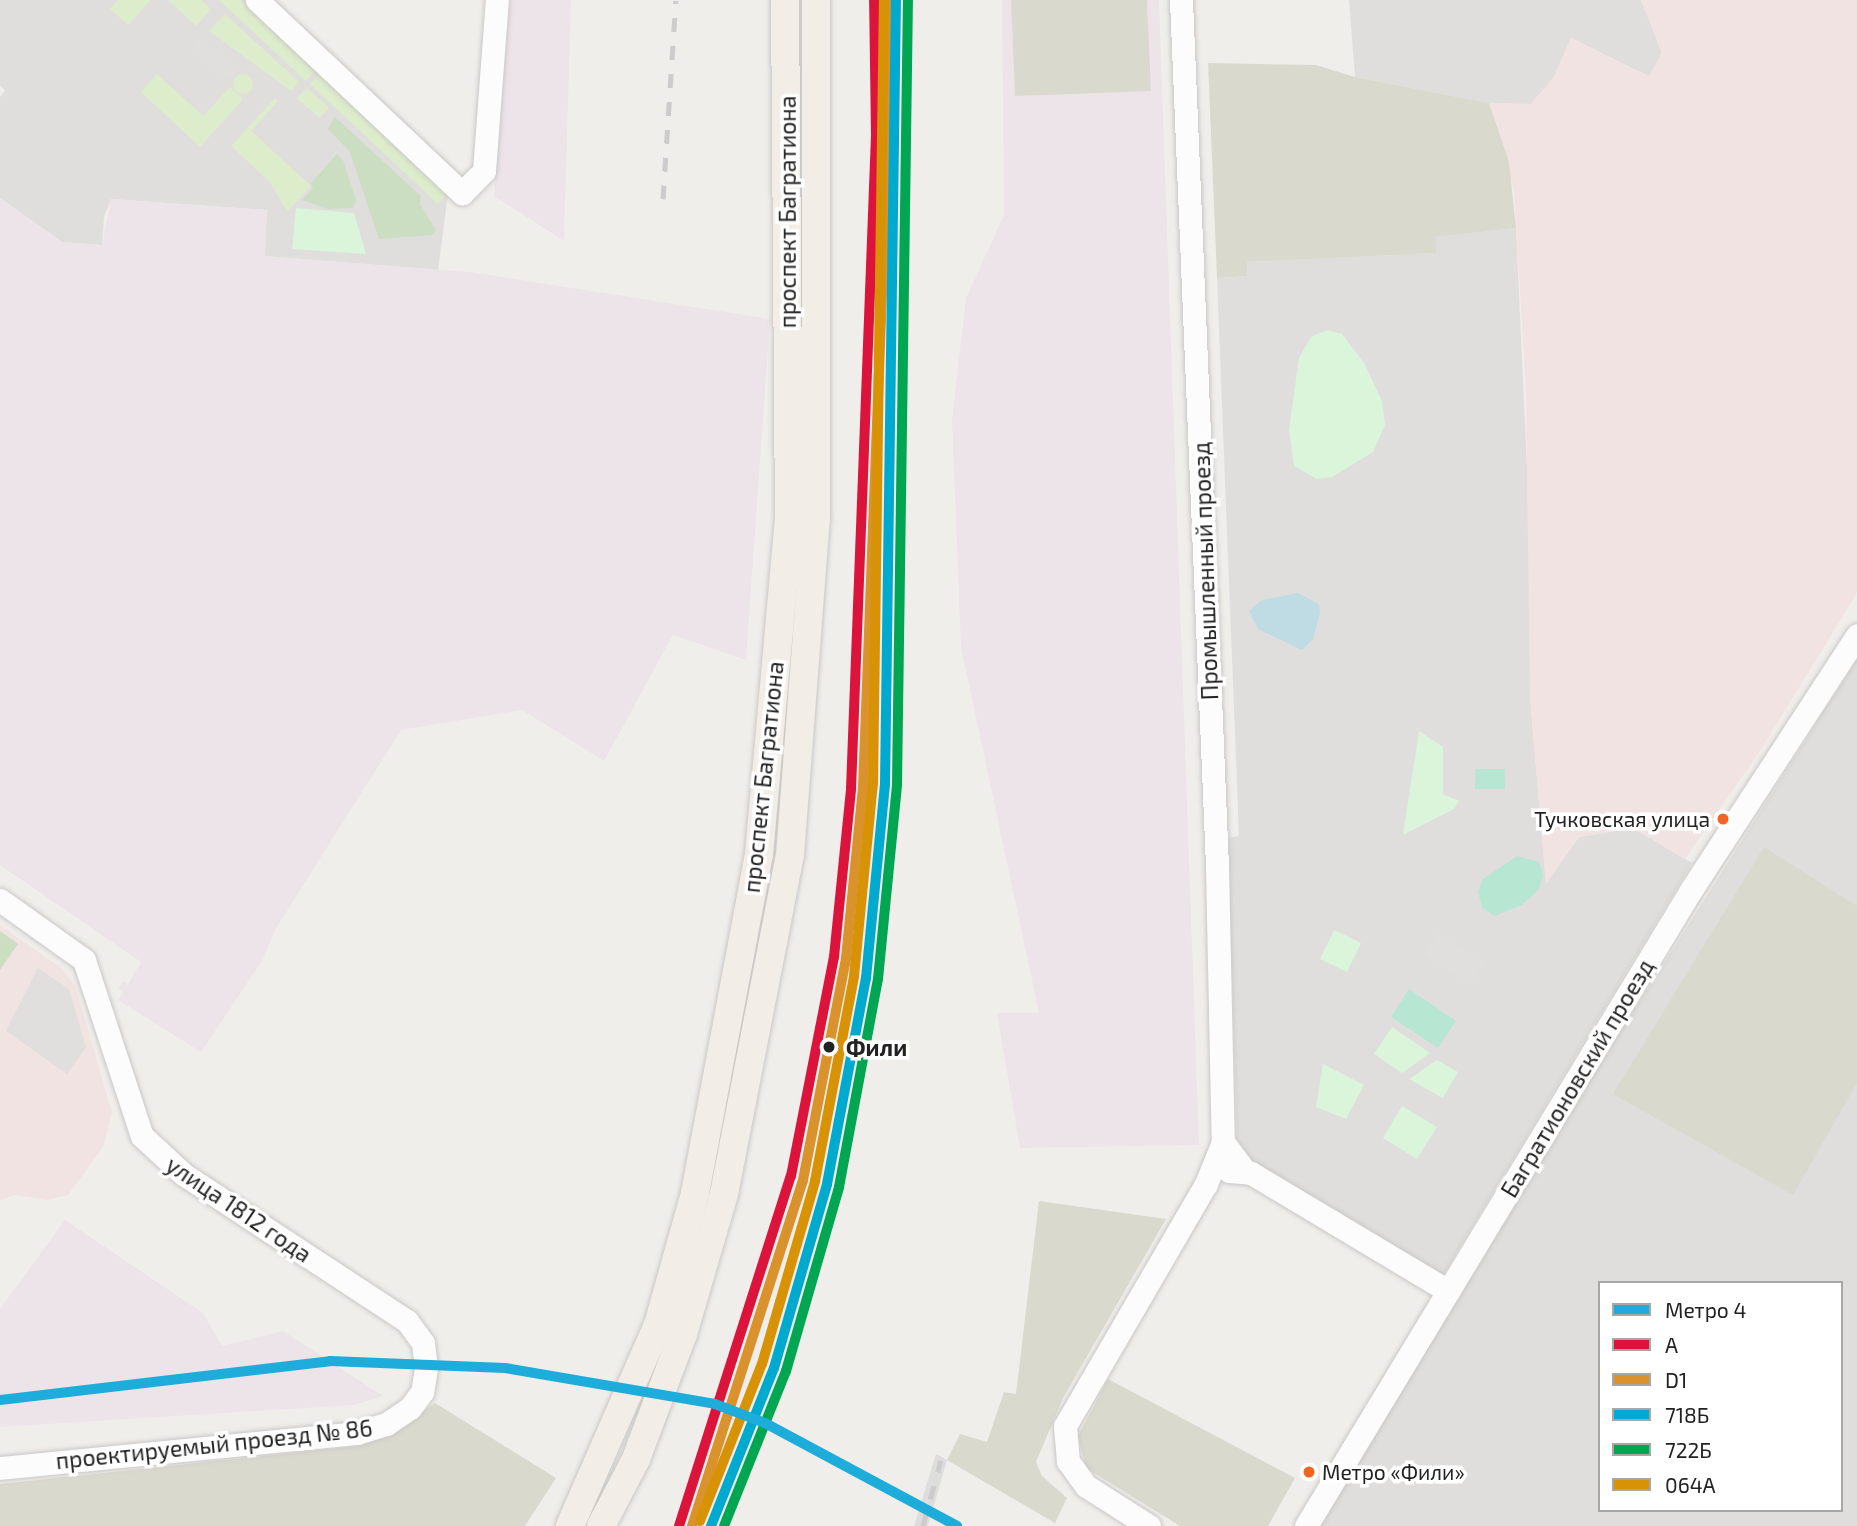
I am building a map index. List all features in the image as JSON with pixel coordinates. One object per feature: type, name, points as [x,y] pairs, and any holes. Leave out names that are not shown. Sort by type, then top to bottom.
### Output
[{"type":"main road","name":"проспект Багратиона","points":[[570,1526],[659,1325],[695,1193],[759,854],[789,520],[785,0]]},
{"type":"main road","name":"проспект Багратиона","points":[[601,1526],[636,1459],[683,1334],[724,1194],[790,855],[816,518],[816,0]]},
{"type":"street","points":[[257,0],[463,193],[484,171],[497,0]]},
{"type":"street","name":"Промышленный проезд","points":[[1149,1526],[1086,1486],[1068,1461],[1065,1426],[1206,1184],[1223,1142],[1217,867],[1181,0]]},
{"type":"street","name":"Багратионовский проезд","points":[[1306,1526],[1696,881],[1857,635]]},
{"type":"street","name":"улица 1812 года","points":[[0,900],[84,960],[131,1113],[142,1136],[162,1158],[407,1321]]},
{"type":"street","points":[[1223,1142],[1243,1170],[1448,1291]]},
{"type":"street","points":[[1206,1184],[1220,1174],[1243,1170]]},
{"type":"street","name":"проектируемый проезд № 86","points":[[0,1468],[357,1433],[386,1424],[410,1408],[424,1380],[423,1343],[407,1321]]},
{"type":"street","points":[[609,1526],[636,1459]]},
{"type":"street","points":[[562,1526],[595,1474]]},
{"type":"shaded area","points":[[0,0],[244,0],[448,194],[438,270],[264,256],[267,210],[111,199],[104,217],[102,245],[62,242],[0,198],[0,97],[5,90],[0,86]]},
{"type":"shaded area","points":[[510,0],[571,0],[564,241],[494,196]]},
{"type":"shaded area","points":[[1002,0],[1159,0],[1199,1145],[1020,1148],[997,1013],[1039,1013],[961,647],[952,420],[966,298],[1004,215]]},
{"type":"shaded area","points":[[1011,0],[1147,0],[1151,91],[1015,96]]},
{"type":"shaded area","points":[[1349,0],[1641,0],[1662,53],[1649,77],[1571,38],[1554,77],[1531,104],[1489,103],[1355,77]]},
{"type":"shaded area","points":[[1641,0],[1857,0],[1857,593],[1760,751],[1685,859],[1633,828],[1579,837],[1546,884],[1530,697],[1526,393],[1514,190],[1489,103],[1531,104],[1554,77],[1571,38],[1649,76],[1662,53]]},
{"type":"shaded area","points":[[200,37],[236,71],[228,80],[192,46]]},
{"type":"shaded area","points":[[1208,63],[1316,65],[1355,77],[1489,103],[1509,162],[1516,228],[1436,237],[1436,253],[1247,262],[1247,276],[1217,278]]},
{"type":"shaded area","points":[[0,198],[62,242],[102,245],[111,199],[267,210],[265,256],[470,272],[770,319],[746,660],[673,635],[604,761],[522,710],[401,730],[275,930],[263,959],[201,1052],[118,1000],[123,992],[118,989],[123,981],[128,984],[141,962],[0,865]]},
{"type":"shaded area","points":[[1516,228],[1530,533],[1530,697],[1546,883],[1579,837],[1633,828],[1692,863],[1443,1275],[1250,1162],[1237,1139],[1228,838],[1239,836],[1217,278],[1246,276],[1246,262],[1435,253],[1435,237]]},
{"type":"shaded area","points":[[1857,659],[1857,1526],[1317,1526],[1592,1077]]},
{"type":"shaded area","points":[[1764,847],[1857,906],[1857,1083],[1793,1195],[1613,1094]]},
{"type":"shaded area","points":[[0,925],[63,969],[76,988],[112,1113],[103,1147],[68,1195],[47,1200],[15,1195],[0,1200]]},
{"type":"shaded area","points":[[1439,933],[1484,964],[1470,984],[1425,954]]},
{"type":"shaded area","points":[[38,968],[69,989],[86,1047],[67,1074],[6,1031]]},
{"type":"shaded area","points":[[1039,1201],[1166,1219],[1063,1398],[1036,1462],[1042,1476],[1067,1498],[1055,1523],[947,1460],[960,1434],[987,1442],[1004,1392],[1016,1394]]},
{"type":"shaded area","points":[[65,1220],[203,1313],[222,1346],[283,1331],[383,1396],[354,1405],[0,1427],[0,1309]]},
{"type":"shaded area","points":[[1108,1379],[1295,1478],[1268,1526],[1180,1526],[1086,1468],[1078,1436]]},
{"type":"shaded area","points":[[435,1403],[556,1478],[525,1526],[0,1526],[0,1484],[358,1446],[392,1435]]},
{"type":"green space","points":[[118,0],[151,0],[128,25],[110,9]]},
{"type":"green space","points":[[168,0],[201,0],[211,9],[196,26]]},
{"type":"green space","points":[[219,0],[241,0],[316,70],[306,81]]},
{"type":"green space","points":[[225,14],[299,82],[291,91],[209,31]]},
{"type":"green space","points":[[157,74],[203,116],[230,87],[243,99],[200,147],[141,92]]},
{"type":"green space","points":[[243,74],[250,77],[253,84],[250,91],[243,94],[236,91],[233,84],[236,77]]},
{"type":"green space","points":[[320,74],[447,194],[438,204],[310,84]]},
{"type":"green space","points":[[307,88],[329,108],[319,118],[297,98]]},
{"type":"green space","points":[[275,98],[278,101],[251,131],[311,186],[287,212],[270,182],[231,146]]},
{"type":"green space","points":[[335,117],[421,196],[420,204],[436,230],[432,235],[379,239],[350,152],[328,129]]},
{"type":"green space","points":[[337,154],[343,160],[356,200],[353,208],[328,209],[302,200],[313,188],[311,183]]},
{"type":"green space","points":[[296,208],[354,213],[366,254],[292,249]]},
{"type":"green space","points":[[1327,330],[1342,334],[1364,363],[1382,401],[1385,425],[1373,452],[1332,477],[1317,479],[1294,466],[1289,430],[1299,358],[1311,337]]},
{"type":"green space","points":[[1419,731],[1443,747],[1443,794],[1459,801],[1454,809],[1403,835]]},
{"type":"green space","points":[[1475,769],[1505,769],[1505,789],[1475,789]]},
{"type":"green space","points":[[1517,856],[1539,862],[1543,875],[1539,889],[1522,905],[1494,916],[1482,907],[1478,892],[1483,879]]},
{"type":"green space","points":[[1334,930],[1361,943],[1347,972],[1320,959]]},
{"type":"green space","points":[[0,931],[18,944],[0,970]]},
{"type":"green space","points":[[1409,989],[1456,1021],[1438,1048],[1391,1017]]},
{"type":"green space","points":[[1392,1027],[1430,1053],[1402,1073],[1374,1054]]},
{"type":"green space","points":[[1437,1060],[1458,1072],[1443,1098],[1409,1079]]},
{"type":"green space","points":[[1323,1064],[1364,1085],[1346,1119],[1316,1107]]},
{"type":"green space","points":[[1402,1106],[1437,1127],[1417,1159],[1383,1138]]},
{"type":"water","points":[[1298,593],[1319,604],[1320,613],[1313,639],[1302,650],[1258,629],[1249,611],[1262,600]]},
{"type":"pier","points":[[936,1454],[947,1460],[928,1526],[914,1526]]},
{"type":"railway","points":[[663,199],[676,0]]},
{"type":"railway","points":[[923,1526],[941,1460]]},
{"type":"metro line","name":"4","points":[[0,1400],[330,1361],[505,1368],[715,1404],[765,1423],[957,1526]]},
{"type":"transit line","name":"A","points":[[679,1526],[791,1176],[834,957],[851,789],[876,135],[874,0]]},
{"type":"transit line","name":"064А","points":[[700,1521],[762,1364],[815,1181],[854,976],[873,783],[884,0]]},
{"type":"transit line","name":"D1","points":[[692,1526],[803,1180],[846,958],[863,789],[888,135],[886,0]]},
{"type":"transit line","name":"718Б","points":[[711,1526],[774,1368],[827,1184],[866,978],[885,784],[896,0]]},
{"type":"transit line","name":"722Б","points":[[724,1526],[786,1371],[839,1187],[878,979],[897,784],[908,0]]},
{"type":"place","name":"Тучковская улица","points":[[1723,819]]},
{"type":"place","name":"Фили","points":[[829,1047]]},
{"type":"place","name":"Метро «Фили»","points":[[1309,1472]]}]
